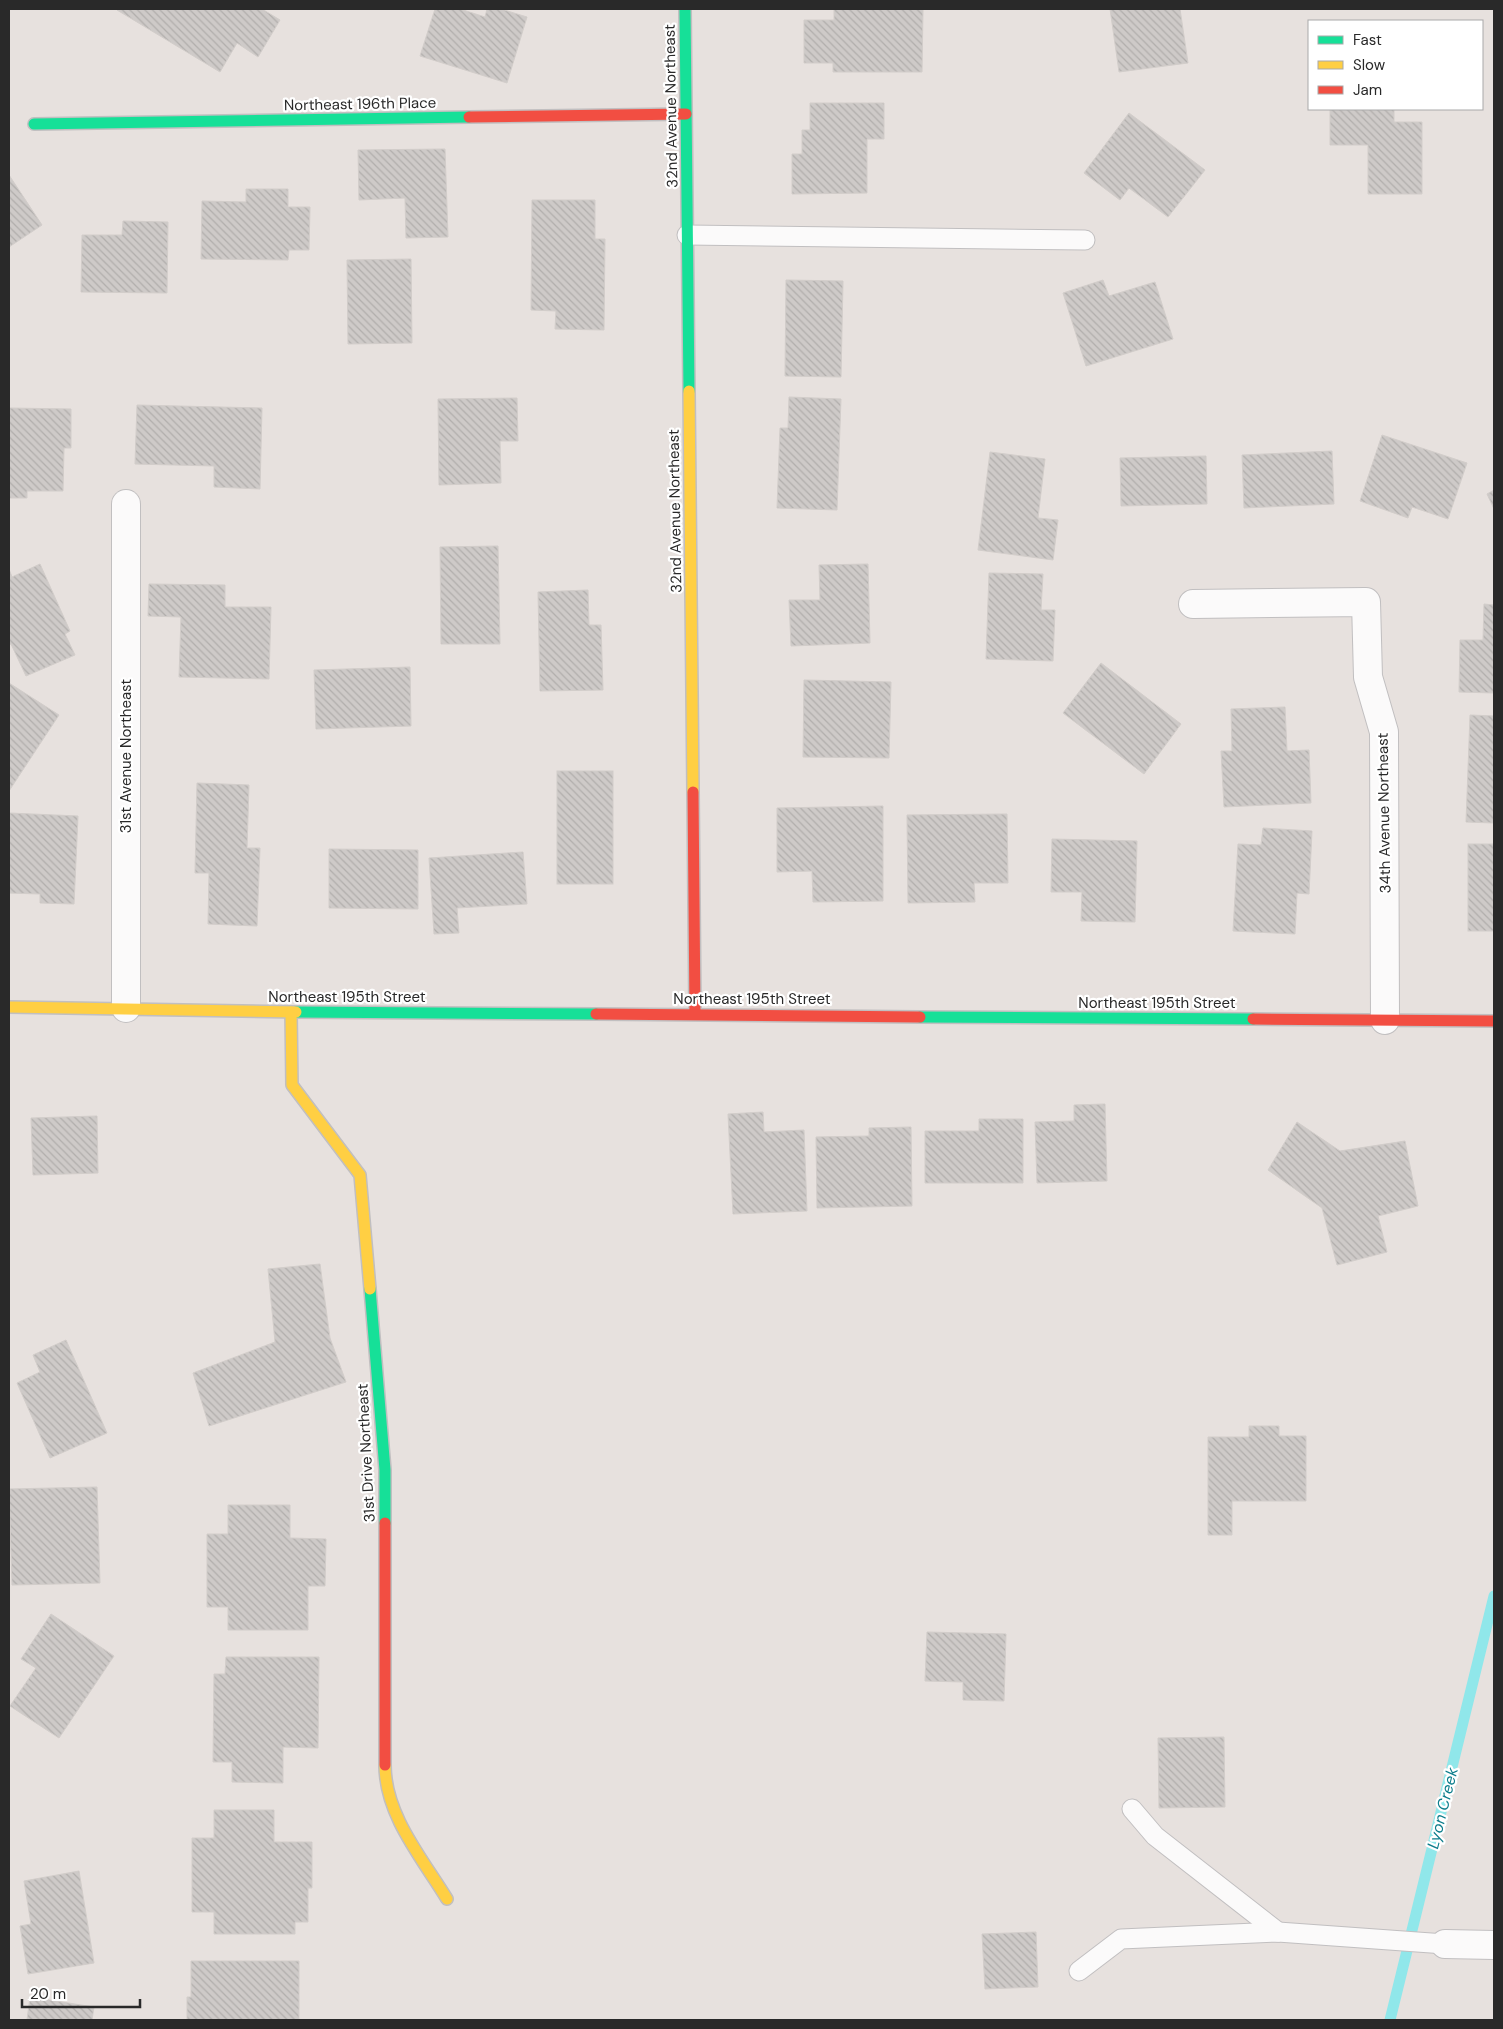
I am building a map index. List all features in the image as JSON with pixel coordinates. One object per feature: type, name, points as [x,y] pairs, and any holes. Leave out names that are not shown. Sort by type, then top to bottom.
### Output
[{"type":"street","name":"32nd Avenue Northeast","points":[[685,9],[695,1014]]},
{"type":"street","name":"Northeast 196th Place","points":[[34,124],[686,114]]},
{"type":"street","name":"31st Avenue Northeast","points":[[126,504],[126,1008]]},
{"type":"street","name":"34th Avenue Northeast","points":[[1193,604],[1366,602],[1368,677],[1384,732],[1385,1020]]},
{"type":"street","name":"Northeast 195th Street","points":[[9,1007],[291,1012],[1494,1020]]},
{"type":"street","name":"31st Drive Northeast","points":[[291,1012],[292,1086],[360,1175],[385,1470],[385,1782],[396,1817],[447,1899]]},
{"type":"street","points":[[1445,1944],[1494,1944]]},
{"type":"lane","points":[[687,235],[1085,240]]},
{"type":"lane","points":[[1132,1809],[1155,1836],[1278,1932]]},
{"type":"lane","points":[[1079,1971],[1121,1939],[1278,1932],[1445,1944]]},
{"type":"building","points":[[117,9],[262,9],[280,20],[258,57],[237,43],[220,72]]},
{"type":"building","points":[[435,9],[460,9],[485,17],[487,9],[501,9],[527,17],[507,83],[420,56]]},
{"type":"building","points":[[834,9],[923,9],[922,72],[833,72],[833,63],[804,63],[804,20],[834,20]]},
{"type":"building","points":[[1110,9],[1180,9],[1188,63],[1119,72]]},
{"type":"building","points":[[810,103],[884,103],[884,139],[867,139],[867,193],[792,194],[792,154],[802,154],[802,130],[810,130]]},
{"type":"building","points":[[1330,110],[1394,110],[1394,122],[1422,122],[1422,194],[1368,194],[1368,145],[1330,145]]},
{"type":"building","points":[[1129,113],[1205,170],[1168,217],[1129,188],[1120,200],[1084,173]]},
{"type":"building","points":[[445,149],[448,237],[406,238],[405,198],[359,200],[358,150]]},
{"type":"building","points":[[9,175],[42,225],[9,247]]},
{"type":"building","points":[[246,189],[288,189],[288,207],[310,207],[309,250],[289,250],[288,260],[201,259],[202,201],[246,202]]},
{"type":"building","points":[[532,200],[595,200],[595,239],[605,239],[604,330],[555,329],[556,311],[531,310]]},
{"type":"building","points":[[123,221],[168,222],[167,293],[81,292],[82,235],[122,235]]},
{"type":"building","points":[[411,259],[412,343],[348,344],[347,260]]},
{"type":"building","points":[[786,280],[843,281],[841,377],[785,376]]},
{"type":"building","points":[[1103,280],[1109,296],[1155,282],[1173,339],[1086,366],[1063,293]]},
{"type":"building","points":[[789,397],[841,399],[837,510],[777,508],[780,428],[788,428]]},
{"type":"building","points":[[517,398],[518,441],[500,441],[501,483],[439,485],[438,399]]},
{"type":"building","points":[[137,405],[262,408],[260,489],[214,487],[214,466],[135,464]]},
{"type":"building","points":[[9,408],[71,409],[71,448],[64,448],[63,491],[27,491],[27,498],[9,498]]},
{"type":"building","points":[[1382,435],[1467,463],[1448,519],[1412,507],[1408,518],[1360,501]]},
{"type":"building","points":[[1332,451],[1334,504],[1244,508],[1242,455]]},
{"type":"building","points":[[990,452],[1045,459],[1038,518],[1058,520],[1053,560],[978,550]]},
{"type":"building","points":[[1206,456],[1207,504],[1121,506],[1120,458]]},
{"type":"building","points":[[1494,490],[1494,509],[1487,494]]},
{"type":"building","points":[[498,546],[500,644],[441,644],[440,547]]},
{"type":"building","points":[[40,564],[70,631],[65,634],[75,655],[26,676],[11,644],[9,645],[9,569],[12,577]]},
{"type":"building","points":[[868,564],[870,643],[791,646],[789,600],[820,600],[819,565]]},
{"type":"building","points":[[989,573],[1043,574],[1041,610],[1055,610],[1053,661],[986,659]]},
{"type":"building","points":[[149,584],[225,585],[225,607],[271,607],[269,679],[179,677],[181,617],[148,616]]},
{"type":"building","points":[[588,590],[589,625],[601,625],[603,690],[540,691],[538,592]]},
{"type":"building","points":[[1484,604],[1494,605],[1494,693],[1459,692],[1460,640],[1483,640]]},
{"type":"building","points":[[1101,663],[1181,724],[1144,774],[1063,713]]},
{"type":"building","points":[[410,667],[411,726],[316,729],[314,670]]},
{"type":"building","points":[[804,680],[891,682],[889,758],[803,757]]},
{"type":"building","points":[[9,683],[59,715],[9,791]]},
{"type":"building","points":[[1285,707],[1287,751],[1309,750],[1311,803],[1224,807],[1221,751],[1232,751],[1231,709]]},
{"type":"building","points":[[1470,715],[1494,716],[1494,823],[1466,822]]},
{"type":"building","points":[[557,771],[613,771],[613,884],[557,884]]},
{"type":"building","points":[[197,783],[249,785],[247,848],[260,848],[257,926],[208,924],[209,873],[195,873]]},
{"type":"building","points":[[883,806],[883,901],[813,902],[812,871],[777,872],[777,808]]},
{"type":"building","points":[[9,813],[78,816],[74,904],[40,903],[40,894],[9,893]]},
{"type":"building","points":[[1007,814],[1008,883],[974,883],[975,902],[908,903],[907,815]]},
{"type":"building","points":[[1263,828],[1312,831],[1309,894],[1297,893],[1295,934],[1233,931],[1238,844],[1261,845]]},
{"type":"building","points":[[1052,839],[1137,841],[1135,922],[1081,921],[1082,892],[1051,892]]},
{"type":"building","points":[[1468,844],[1494,844],[1494,931],[1468,931]]},
{"type":"building","points":[[329,849],[418,850],[418,909],[329,908]]},
{"type":"building","points":[[523,852],[527,904],[457,908],[459,933],[434,934],[429,858]]},
{"type":"building","points":[[1105,1104],[1107,1181],[1037,1183],[1035,1122],[1074,1121],[1074,1105]]},
{"type":"building","points":[[763,1112],[764,1132],[804,1130],[807,1211],[733,1214],[728,1114]]},
{"type":"building","points":[[97,1116],[98,1173],[33,1175],[31,1118]]},
{"type":"building","points":[[979,1119],[1023,1119],[1023,1183],[925,1183],[925,1131],[979,1131]]},
{"type":"building","points":[[1297,1122],[1340,1151],[1405,1141],[1418,1206],[1378,1216],[1387,1252],[1337,1265],[1322,1208],[1268,1170]]},
{"type":"building","points":[[911,1127],[912,1206],[817,1208],[816,1137],[869,1136],[869,1128]]},
{"type":"building","points":[[320,1264],[330,1338],[346,1382],[209,1426],[193,1373],[275,1342],[268,1269]]},
{"type":"building","points":[[66,1340],[107,1433],[50,1458],[17,1383],[40,1372],[33,1355]]},
{"type":"building","points":[[1249,1426],[1279,1426],[1279,1436],[1306,1436],[1306,1501],[1232,1501],[1232,1535],[1208,1535],[1208,1437],[1249,1437]]},
{"type":"building","points":[[97,1487],[100,1583],[12,1585],[9,1489]]},
{"type":"building","points":[[228,1505],[290,1505],[290,1538],[326,1539],[325,1586],[308,1586],[308,1630],[228,1630],[228,1607],[207,1607],[207,1534],[228,1534]]},
{"type":"building","points":[[51,1614],[114,1656],[59,1738],[10,1706],[36,1668],[21,1659]]},
{"type":"building","points":[[927,1632],[1006,1634],[1004,1701],[963,1700],[963,1682],[925,1681]]},
{"type":"building","points":[[226,1657],[319,1657],[318,1748],[283,1747],[283,1783],[232,1782],[232,1762],[213,1762],[214,1674],[225,1674]]},
{"type":"building","points":[[1224,1737],[1225,1807],[1159,1808],[1158,1738]]},
{"type":"building","points":[[214,1810],[274,1810],[274,1842],[312,1842],[312,1888],[308,1888],[308,1922],[295,1922],[295,1934],[214,1934],[214,1912],[192,1912],[192,1838],[214,1838]]},
{"type":"building","points":[[79,1871],[94,1963],[28,1974],[20,1926],[31,1924],[24,1881]]},
{"type":"building","points":[[1036,1932],[1038,1987],[985,1989],[982,1934]]},
{"type":"building","points":[[191,1961],[299,1961],[299,2020],[187,2020],[187,1997],[191,1997]]},
{"type":"building","points":[[30,1997],[94,2007],[92,2020],[27,2020]]},
{"type":"waterway","name":"Lyon Creek","points":[[1390,2020],[1494,1596]]},
{"type":"traffic: fast","points":[[685,9],[689,391]]},
{"type":"traffic: fast","points":[[34,124],[469,117]]},
{"type":"traffic: fast","points":[[296,1012],[596,1014]]},
{"type":"traffic: fast","points":[[920,1017],[1253,1019]]},
{"type":"traffic: fast","points":[[370,1289],[385,1470],[385,1523]]},
{"type":"traffic: slow","points":[[689,391],[693,792]]},
{"type":"traffic: slow","points":[[9,1007],[296,1012]]},
{"type":"traffic: slow","points":[[291,1012],[292,1085],[360,1175],[370,1289]]},
{"type":"traffic: slow","points":[[385,1765],[391,1801],[398,1819],[416,1852],[447,1899]]},
{"type":"traffic: jam","points":[[469,117],[686,114]]},
{"type":"traffic: jam","points":[[693,792],[695,1014]]},
{"type":"traffic: jam","points":[[596,1014],[920,1017]]},
{"type":"traffic: jam","points":[[1253,1019],[1494,1021]]},
{"type":"traffic: jam","points":[[385,1523],[385,1765]]}]
